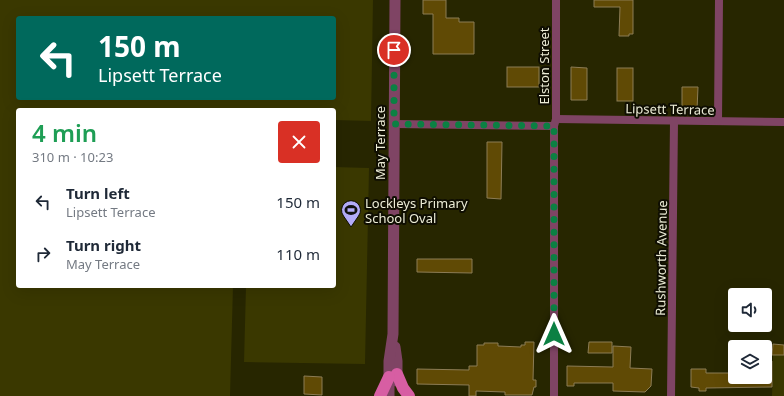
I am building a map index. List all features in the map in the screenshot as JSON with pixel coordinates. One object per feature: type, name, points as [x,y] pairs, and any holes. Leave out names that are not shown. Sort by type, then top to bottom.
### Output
[{"type":"main road","points":[[380,396],[393,376],[409,396]]},
{"type":"street","name":"May Terrace","points":[[395,0],[393,376],[396,396]]},
{"type":"street","name":"Elston Street","points":[[554,396],[556,0]]},
{"type":"street","points":[[718,121],[719,0]]},
{"type":"street","name":"Lipsett Terrace","points":[[394,124],[674,121],[784,122]]},
{"type":"street","name":"Rushworth Avenue","points":[[671,396],[674,121]]},
{"type":"street","name":"May Terrace","points":[[389,396],[393,376]]},
{"type":"shaded area","points":[[0,0],[373,0],[371,121],[336,120],[336,108],[16,108],[16,288],[233,288],[230,396],[0,396]]},
{"type":"shaded area","name":"Lockleys Primary School Oval","points":[[336,167],[369,168],[365,364],[244,362],[246,288],[336,288]]},
{"type":"shaded area","points":[[773,355],[784,355],[784,396],[772,396]]},
{"type":"building","points":[[423,0],[446,0],[446,18],[459,18],[459,22],[474,22],[474,54],[433,54],[433,14],[423,14]]},
{"type":"building","points":[[594,0],[633,0],[633,34],[629,34],[629,36],[619,36],[620,7],[594,7]]},
{"type":"building","points":[[507,67],[539,67],[539,87],[507,87]]},
{"type":"building","points":[[571,67],[587,68],[587,100],[571,100]]},
{"type":"building","points":[[617,68],[633,68],[633,101],[617,101]]},
{"type":"building","points":[[682,87],[698,87],[697,110],[682,109]]},
{"type":"building","points":[[487,142],[502,142],[501,199],[487,198]]},
{"type":"building","points":[[417,259],[472,259],[472,273],[417,272]]},
{"type":"building","points":[[525,342],[534,342],[533,380],[536,380],[536,387],[534,387],[532,395],[505,395],[505,392],[476,391],[476,396],[469,396],[469,385],[417,384],[417,369],[469,370],[469,366],[477,366],[477,345],[484,345],[484,343],[498,343],[498,346],[521,347],[521,345],[525,345]]},
{"type":"building","points":[[589,342],[612,342],[612,353],[588,353]]},
{"type":"building","points":[[773,344],[784,345],[784,355],[772,355]]},
{"type":"building","points":[[613,346],[631,347],[630,368],[652,369],[651,386],[645,392],[613,391],[613,383],[574,383],[574,386],[567,386],[567,366],[613,367]]},
{"type":"building","points":[[691,369],[706,369],[706,373],[728,373],[728,384],[772,384],[772,387],[706,388],[706,391],[699,391],[699,388],[691,387]]},
{"type":"building","points":[[304,376],[322,377],[322,395],[304,394]]},
{"type":"place","name":"Lockleys Primary School Oval","points":[[351,227]]},
{"type":"route","points":[[394,50],[394,124],[554,126],[554,334]]}]
